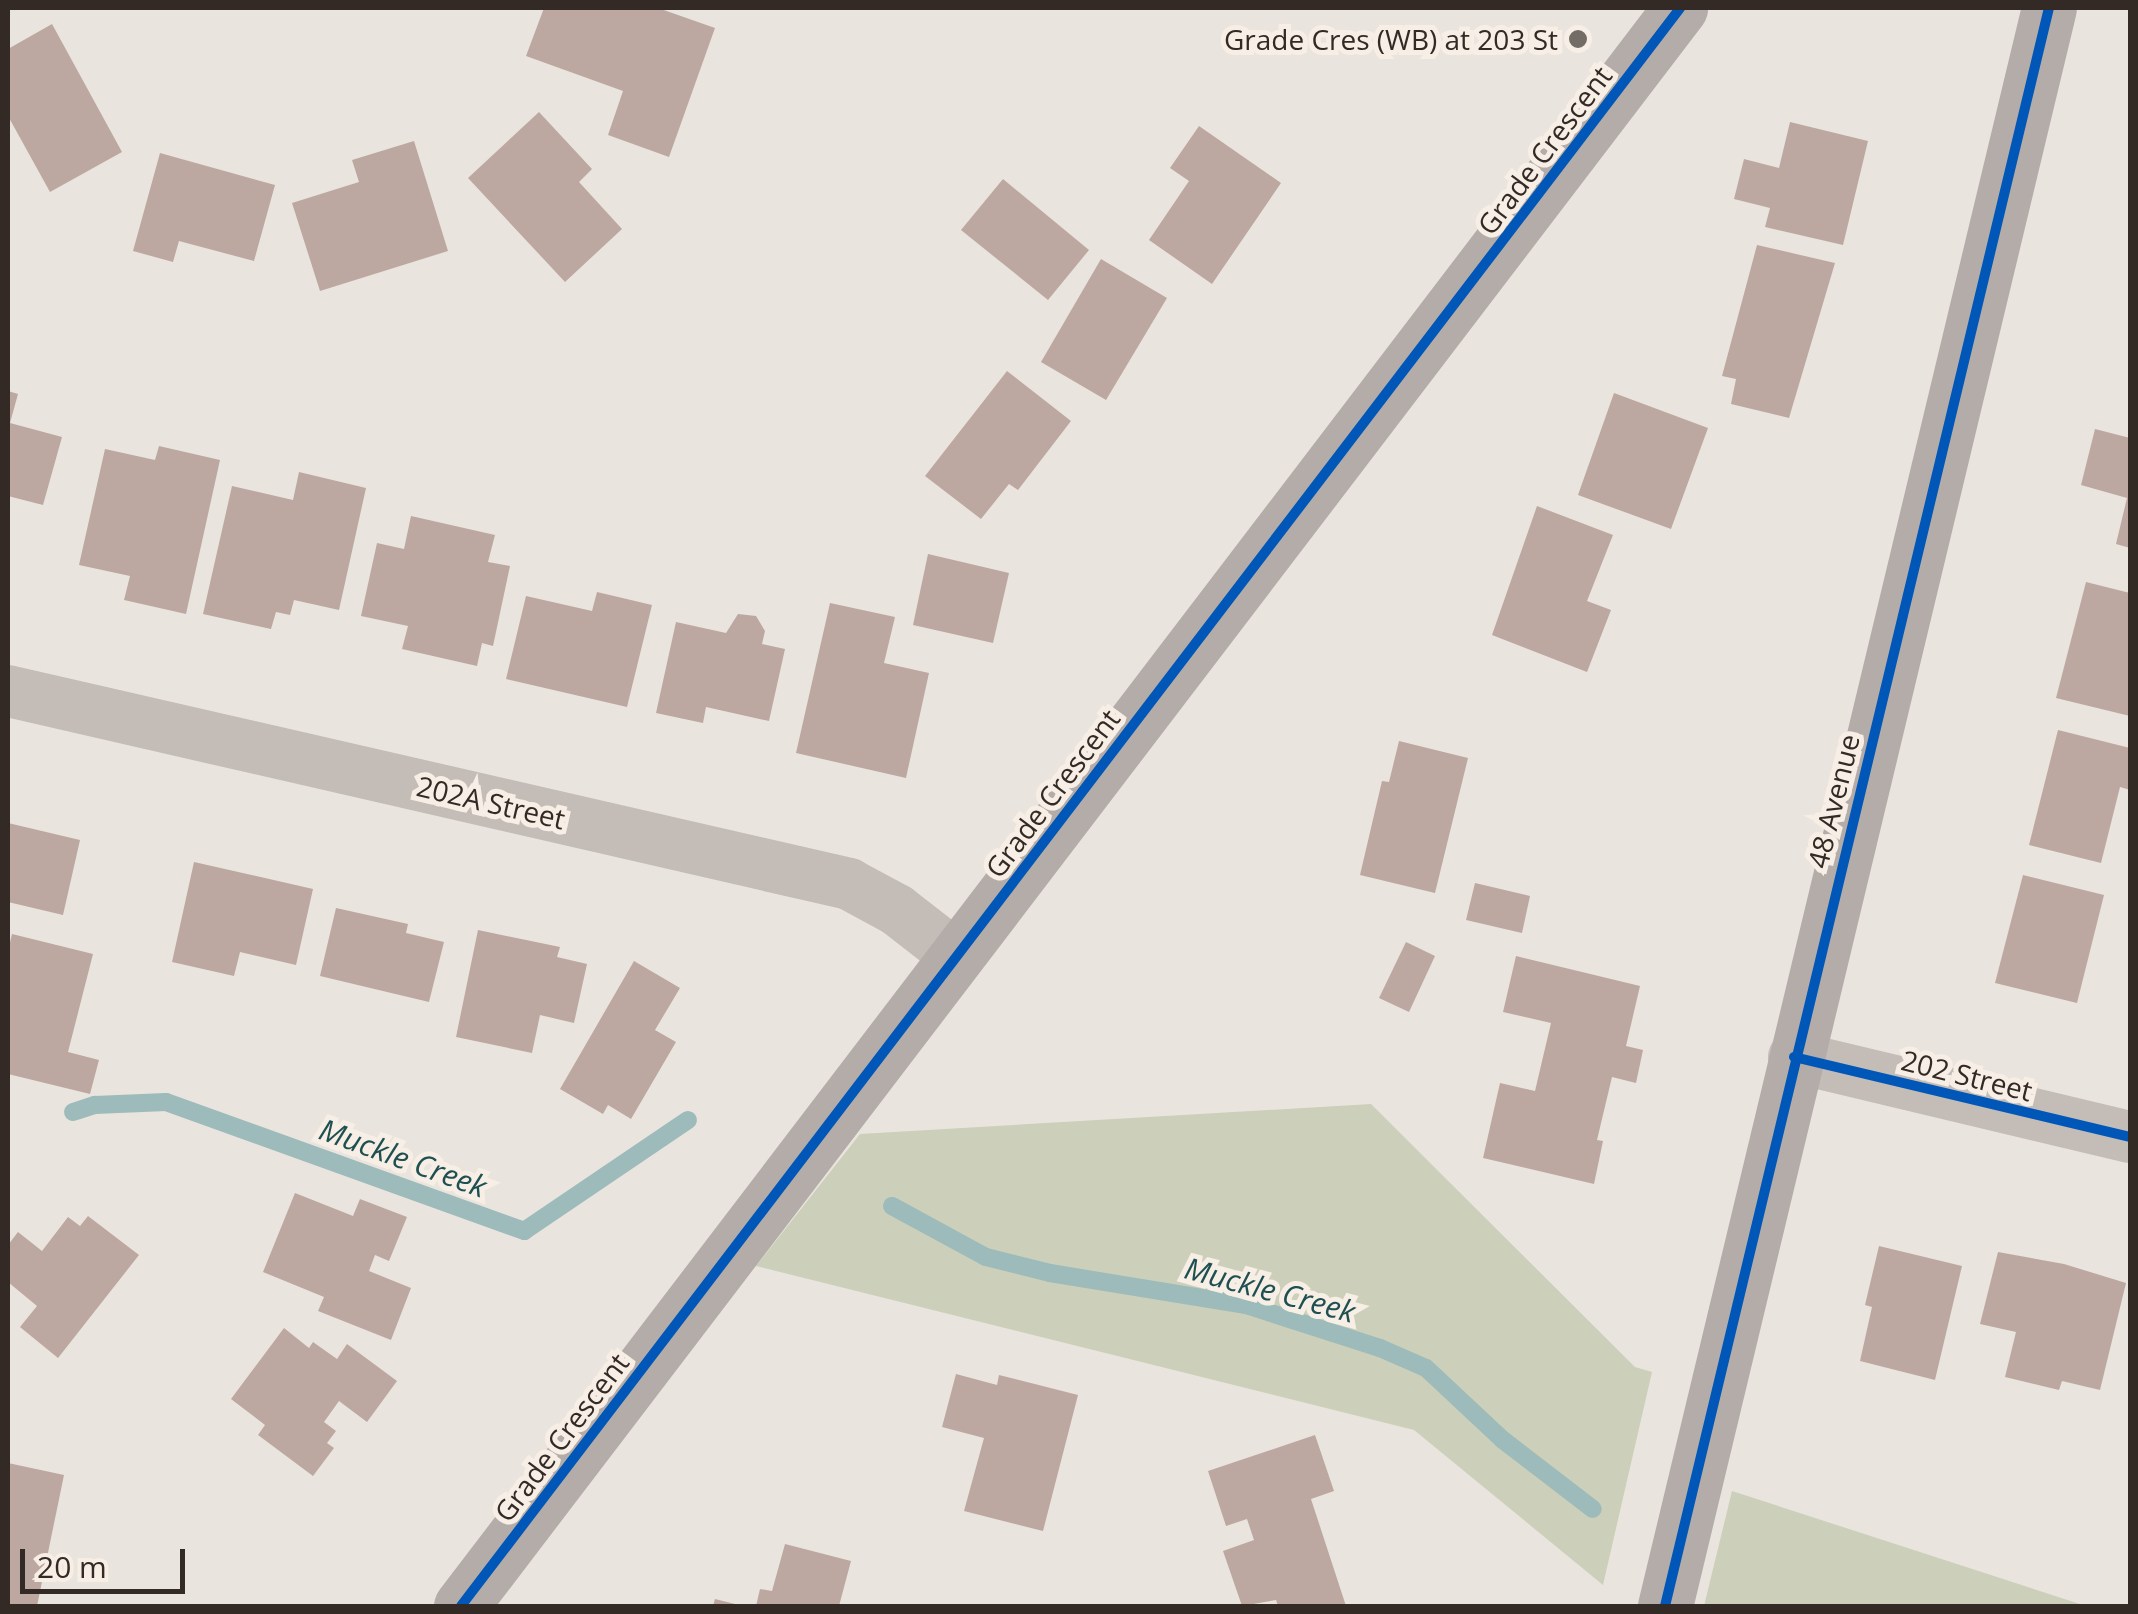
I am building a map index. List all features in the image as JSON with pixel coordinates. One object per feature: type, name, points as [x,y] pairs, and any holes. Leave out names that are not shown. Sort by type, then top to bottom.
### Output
[{"type":"street","name":"Grade Crescent","points":[[460,1606],[1680,8]]},
{"type":"street","name":"48 Avenue","points":[[1665,1606],[2049,8]]},
{"type":"street","name":"202A Street","points":[[8,691],[849,884],[898,910],[955,956]]},
{"type":"street","name":"202 Street","points":[[1794,1057],[2130,1138]]},
{"type":"green space","points":[[1371,1104],[1635,1367],[1652,1372],[1603,1585],[1414,1430],[756,1266],[860,1134]]},
{"type":"green space","points":[[1732,1491],[2086,1606],[1704,1606]]},
{"type":"building","points":[[544,8],[658,8],[715,28],[669,157],[608,135],[623,91],[526,56]]},
{"type":"building","points":[[52,24],[122,152],[50,192],[8,116],[8,49]]},
{"type":"building","points":[[539,112],[592,169],[579,182],[622,229],[565,282],[468,178]]},
{"type":"building","points":[[1790,122],[1868,141],[1843,245],[1765,227],[1770,208],[1734,199],[1744,159],[1779,168]]},
{"type":"building","points":[[1199,126],[1281,183],[1212,284],[1149,240],[1189,181],[1170,168]]},
{"type":"building","points":[[414,141],[448,251],[320,291],[292,203],[359,182],[352,160]]},
{"type":"building","points":[[160,153],[275,185],[254,261],[179,241],[173,262],[133,251]]},
{"type":"building","points":[[1003,179],[1089,250],[1048,300],[961,230]]},
{"type":"building","points":[[1757,245],[1835,263],[1789,418],[1731,404],[1736,379],[1722,376]]},
{"type":"building","points":[[1101,259],[1167,298],[1106,400],[1041,362]]},
{"type":"building","points":[[1007,371],[1071,421],[1018,490],[1009,484],[981,519],[925,476]]},
{"type":"building","points":[[8,391],[18,394],[10,423],[62,437],[43,505],[8,496]]},
{"type":"building","points":[[1614,393],[1708,428],[1671,529],[1578,495]]},
{"type":"building","points":[[2095,429],[2130,438],[2130,548],[2116,544],[2127,498],[2081,485]]},
{"type":"building","points":[[159,446],[220,460],[186,614],[124,600],[130,576],[79,565],[105,449],[155,460]]},
{"type":"building","points":[[299,472],[366,488],[339,610],[294,600],[290,615],[276,612],[271,629],[203,614],[232,486],[293,500]]},
{"type":"building","points":[[1537,506],[1613,535],[1587,601],[1611,610],[1587,672],[1492,635]]},
{"type":"building","points":[[411,516],[495,535],[488,562],[510,566],[493,646],[482,643],[477,666],[402,649],[408,626],[361,616],[377,543],[404,549]]},
{"type":"building","points":[[928,554],[1009,573],[993,643],[913,625]]},
{"type":"building","points":[[2086,582],[2130,593],[2130,716],[2056,698]]},
{"type":"building","points":[[597,592],[652,605],[627,707],[506,679],[526,596],[592,611]]},
{"type":"building","points":[[830,603],[895,617],[884,663],[929,673],[906,778],[796,753]]},
{"type":"building","points":[[738,614],[756,616],[765,631],[762,644],[785,649],[769,721],[706,707],[703,723],[656,713],[676,622],[726,633]]},
{"type":"building","points":[[2058,730],[2130,748],[2130,790],[2120,787],[2101,863],[2029,845]]},
{"type":"building","points":[[1399,741],[1468,758],[1435,893],[1360,875],[1382,781],[1389,782]]},
{"type":"building","points":[[8,823],[80,840],[63,915],[8,902]]},
{"type":"building","points":[[194,862],[313,889],[296,965],[240,952],[234,976],[172,962]]},
{"type":"building","points":[[2023,875],[2104,895],[2077,1003],[1995,983]]},
{"type":"building","points":[[1475,883],[1530,896],[1522,933],[1466,920]]},
{"type":"building","points":[[336,908],[408,924],[406,933],[444,942],[429,1002],[320,976]]},
{"type":"building","points":[[478,930],[560,947],[557,957],[587,964],[574,1023],[540,1015],[532,1053],[456,1037]]},
{"type":"building","points":[[12,934],[93,954],[68,1052],[99,1060],[90,1094],[8,1074],[8,951]]},
{"type":"building","points":[[1406,942],[1435,956],[1409,1012],[1379,998]]},
{"type":"building","points":[[1516,956],[1640,986],[1626,1046],[1643,1050],[1636,1083],[1612,1077],[1597,1140],[1603,1141],[1594,1184],[1483,1158],[1500,1083],[1535,1091],[1551,1023],[1503,1012]]},
{"type":"building","points":[[634,961],[680,988],[655,1030],[676,1042],[631,1119],[608,1105],[603,1114],[560,1089]]},
{"type":"building","points":[[295,1193],[353,1216],[360,1199],[407,1217],[389,1261],[375,1255],[369,1271],[411,1288],[391,1340],[318,1311],[324,1297],[263,1272]]},
{"type":"building","points":[[88,1216],[139,1255],[58,1358],[20,1327],[37,1306],[8,1282],[8,1245],[18,1232],[42,1251],[68,1217],[80,1226]]},
{"type":"building","points":[[1879,1246],[1962,1266],[1935,1380],[1860,1361],[1872,1307],[1865,1305]]},
{"type":"building","points":[[1998,1252],[2064,1264],[2126,1283],[2100,1390],[2062,1381],[2059,1390],[2005,1377],[2016,1332],[1980,1324]]},
{"type":"building","points":[[284,1328],[309,1348],[313,1342],[337,1359],[347,1344],[397,1381],[367,1422],[339,1401],[324,1422],[336,1431],[327,1443],[334,1448],[313,1476],[258,1435],[265,1425],[231,1399]]},
{"type":"building","points":[[956,1374],[997,1385],[999,1375],[1078,1395],[1043,1531],[964,1511],[984,1438],[942,1427]]},
{"type":"building","points":[[1315,1435],[1334,1491],[1311,1499],[1346,1606],[1278,1606],[1276,1600],[1242,1606],[1223,1551],[1254,1540],[1247,1519],[1226,1526],[1208,1471]]},
{"type":"building","points":[[8,1463],[64,1475],[37,1606],[8,1606]]},
{"type":"building","points":[[785,1544],[851,1561],[839,1606],[756,1606],[760,1589],[772,1591]]},
{"type":"building","points":[[715,1599],[739,1605],[739,1606],[713,1606]]},
{"type":"waterway","name":"Muckle Creek","points":[[73,1112],[95,1105],[166,1102],[524,1231],[688,1120]]},
{"type":"waterway","name":"Muckle Creek","points":[[892,1206],[986,1257],[1050,1273],[1246,1305],[1380,1348],[1426,1368],[1503,1440],[1593,1509]]},
{"type":"cycle path","points":[[461,1606],[1680,8]]},
{"type":"cycle path","points":[[1665,1606],[2049,8]]},
{"type":"cycle path","points":[[1794,1057],[2130,1137]]},
{"type":"place","name":"Grade Cres (WB) at 203 St","points":[[1578,39]]}]
